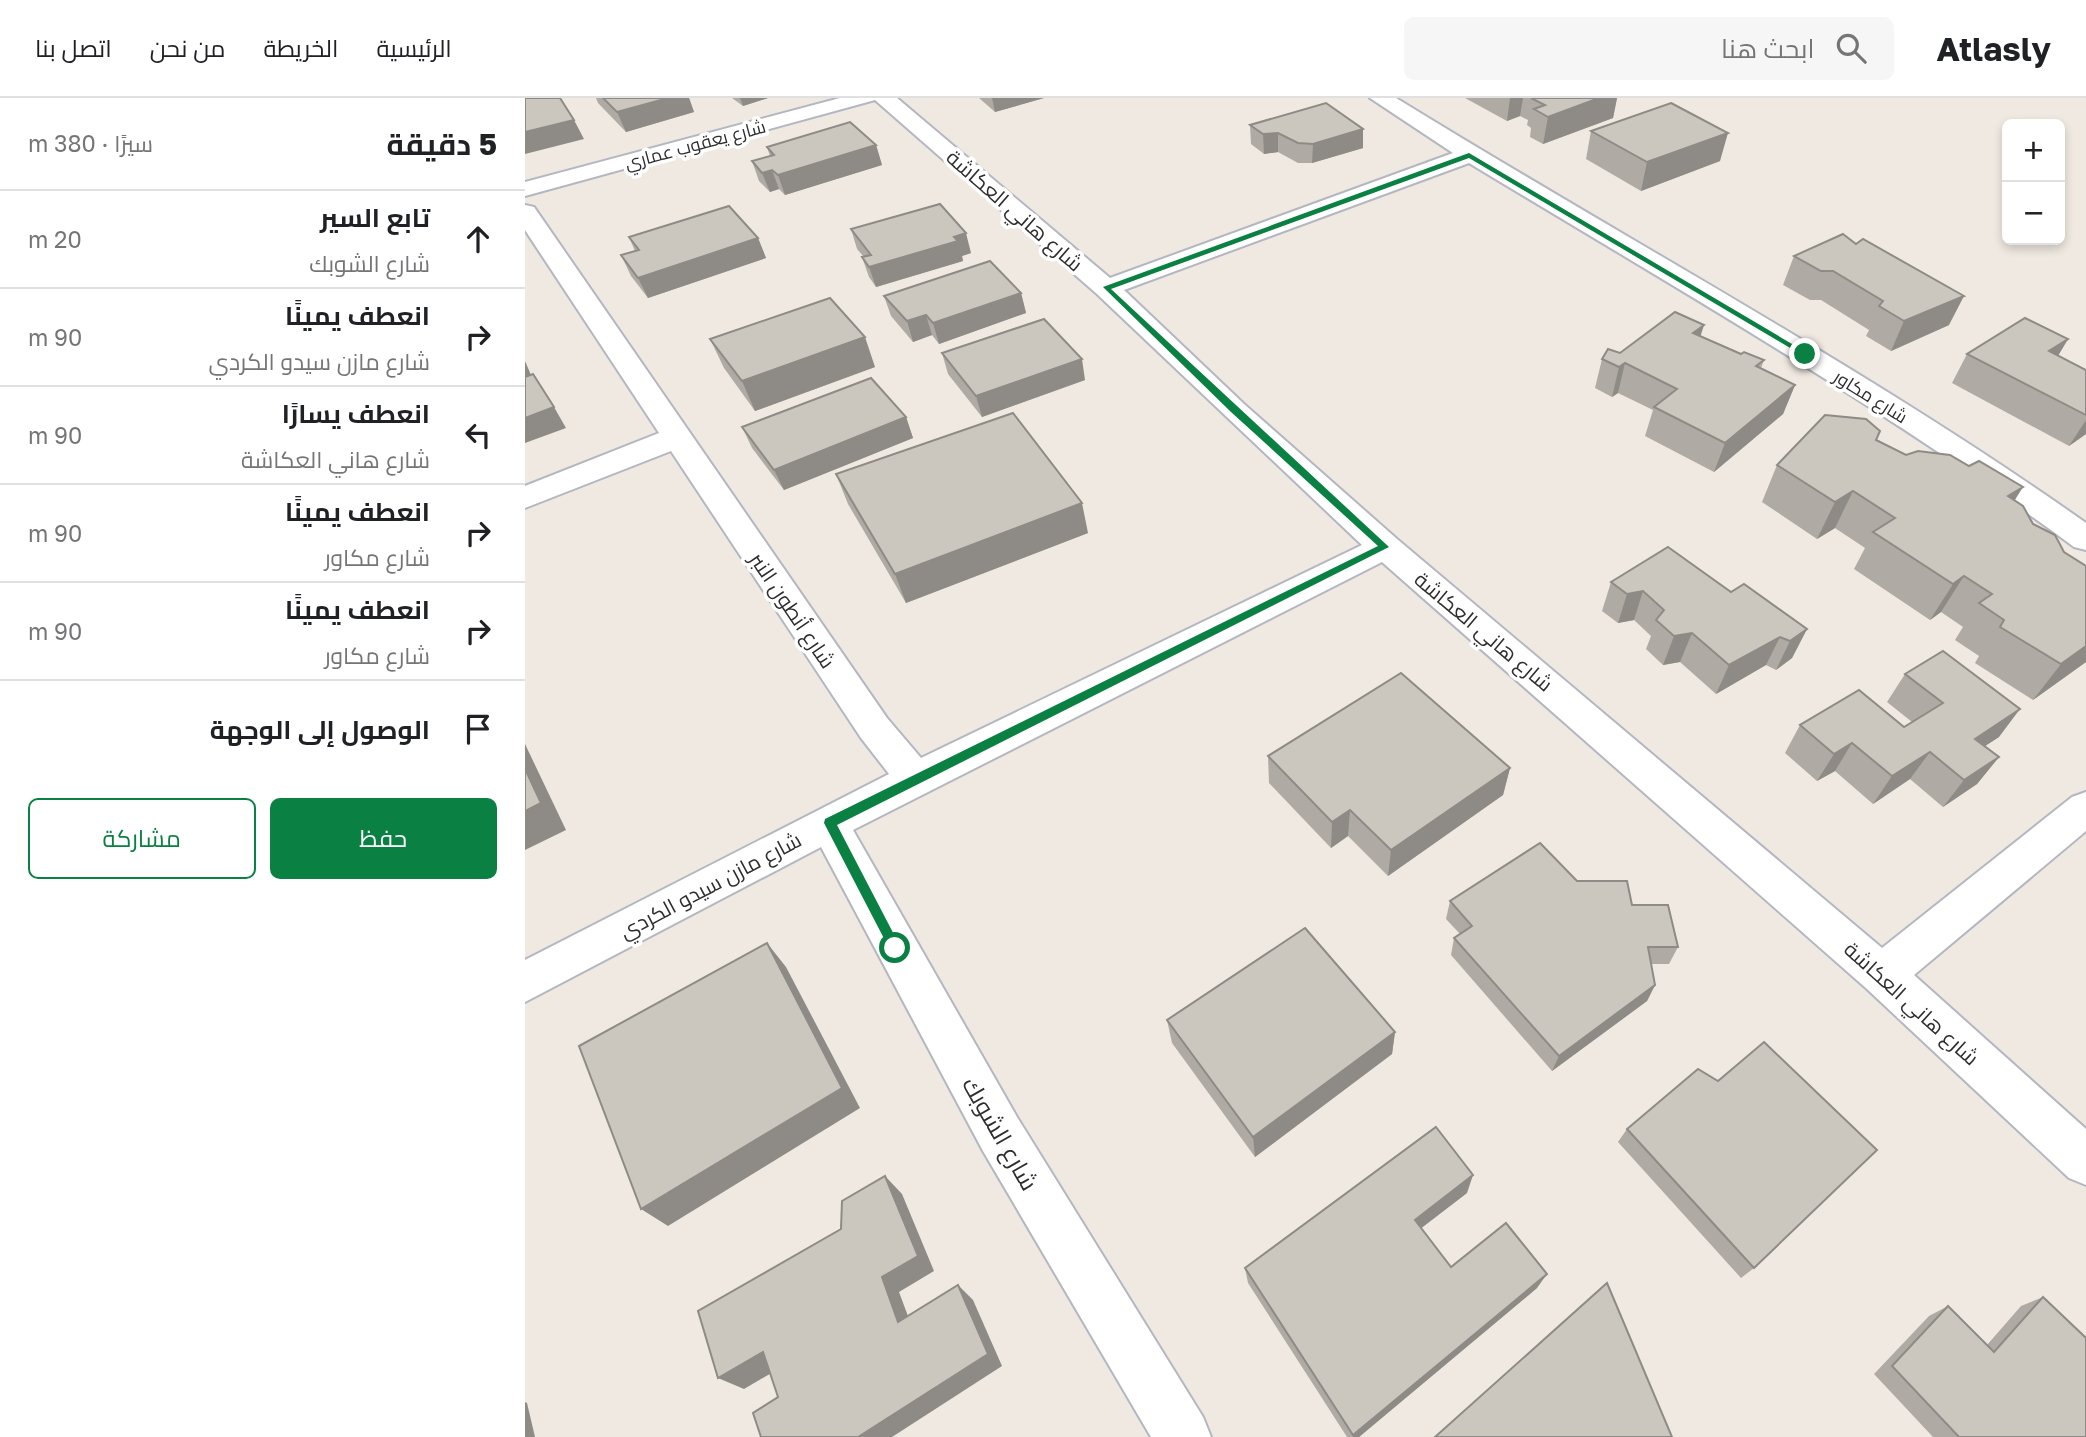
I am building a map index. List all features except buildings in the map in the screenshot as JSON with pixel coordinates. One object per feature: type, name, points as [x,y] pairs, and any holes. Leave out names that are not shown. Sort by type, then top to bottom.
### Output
[{"type":"street","name":"شارع يعقوب عماري","points":[[525,190],[865,98]]},
{"type":"street","name":"شارع هاني العكاشة","points":[[884,98],[1106,288],[1234,411],[1385,547],[1882,975],[2086,1161]]},
{"type":"street","name":"شارع مكاور","points":[[1381,98],[1469,155],[1805,354],[2027,495],[2086,539]]},
{"type":"street","points":[[1106,288],[1469,155]]},
{"type":"street","name":"شارع أنطون النبر","points":[[525,212],[675,438],[874,728],[915,779]]},
{"type":"street","points":[[525,498],[675,438]]},
{"type":"street","name":"شارع مازن سيدو الكردي","points":[[525,982],[915,779],[1385,547]]},
{"type":"street","points":[[1882,975],[2086,808]]},
{"type":"street","name":"شارع الشوبك","points":[[829,823],[895,948],[1107,1319],[1183,1437]]},
{"type":"route","points":[[895,948],[829,823],[1385,547],[1234,411],[1106,288],[1469,155],[1805,354]]}]
